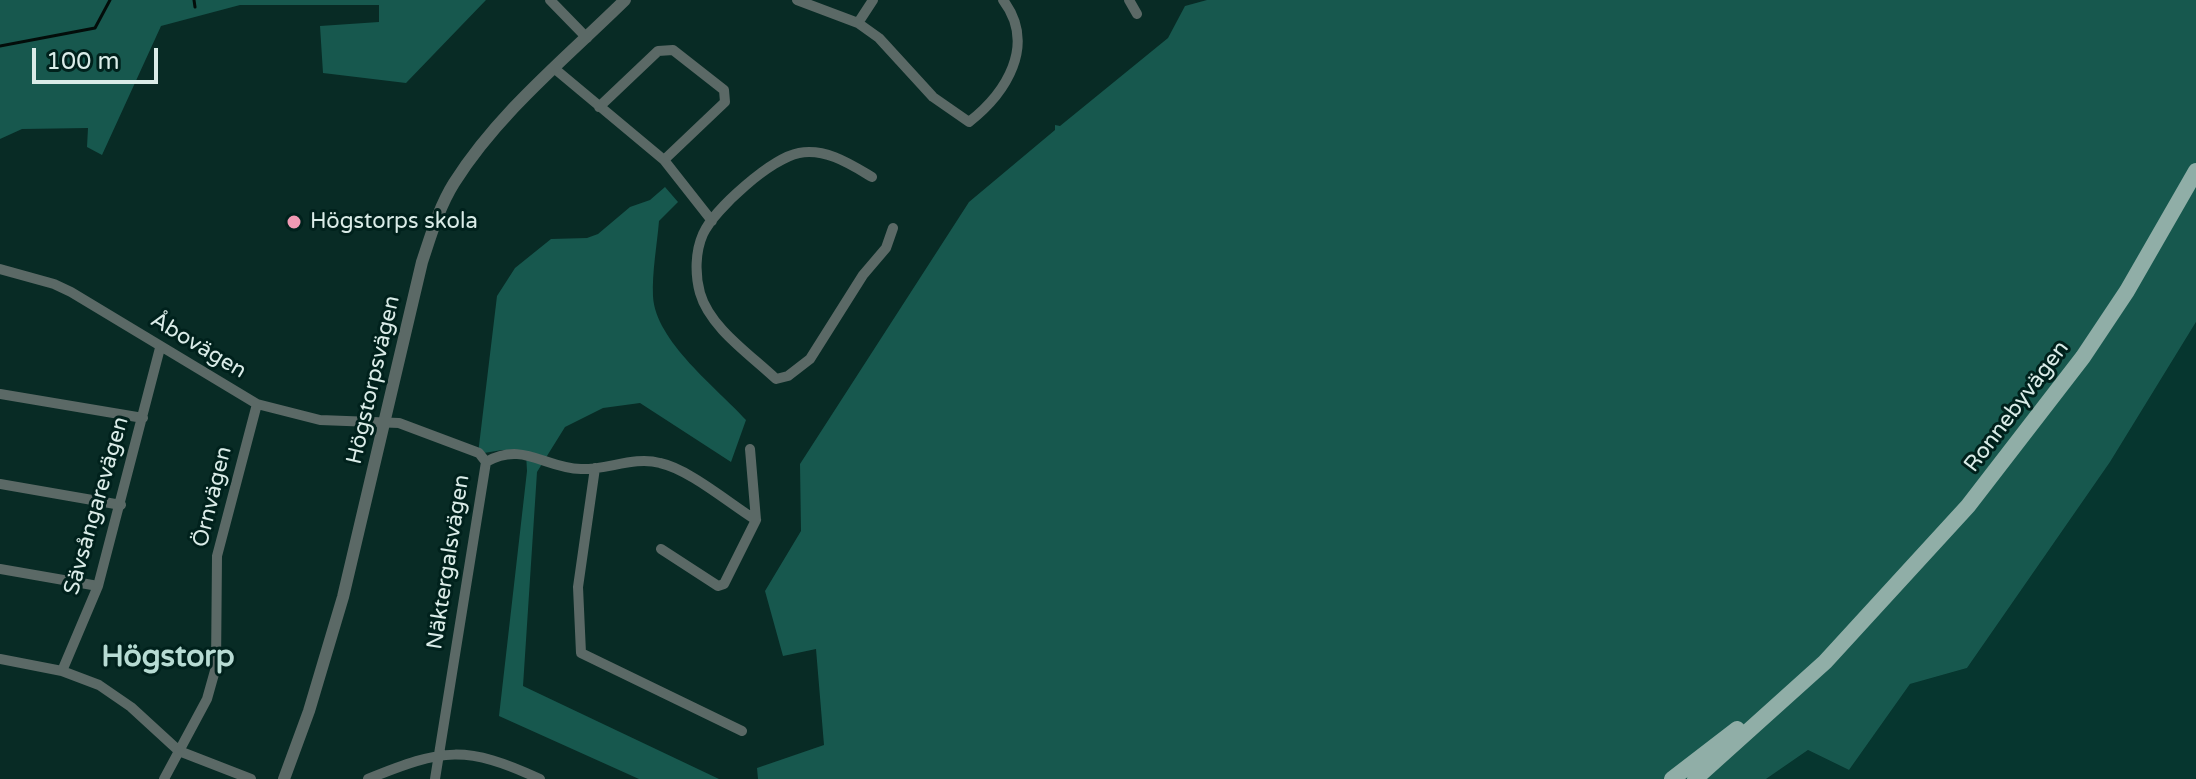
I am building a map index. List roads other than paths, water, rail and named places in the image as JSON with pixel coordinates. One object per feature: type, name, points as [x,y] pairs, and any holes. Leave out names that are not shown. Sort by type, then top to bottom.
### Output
[{"type":"main road","name":"Ronnebyvägen","points":[[1695,779],[1801,685],[1968,506],[2034,426],[2127,291],[2196,171]]},
{"type":"main road","name":"Ronnebyvägen","points":[[1672,779],[1840,644]]},
{"type":"street","points":[[550,0],[587,38]]},
{"type":"street","name":"Högstorpsvägen","points":[[284,779],[327,656],[422,262],[448,194],[492,131],[625,0]]},
{"type":"street","points":[[797,0],[858,23],[879,38],[933,97],[969,122],[990,106],[1006,85],[1015,66],[1018,46],[1015,25],[1003,0]]},
{"type":"street","points":[[858,23],[873,0]]},
{"type":"street","points":[[1129,0],[1137,14]]},
{"type":"street","points":[[599,107],[658,51],[673,50],[724,90],[725,102],[664,160]]},
{"type":"street","points":[[555,69],[664,160],[712,221]]},
{"type":"street","points":[[872,177],[835,157],[800,152],[777,160],[712,221],[699,250],[696,272],[701,297],[712,319],[776,379],[788,376],[810,359],[863,275],[886,248],[893,228]]},
{"type":"street","name":"Åbovägen","points":[[0,269],[54,284],[257,404],[320,420],[385,421]]},
{"type":"street","name":"Sävsångarevägen","points":[[62,671],[98,586],[160,348]]},
{"type":"street","points":[[0,394],[143,418]]},
{"type":"street","name":"Örnvägen","points":[[164,779],[207,699],[216,667],[217,556],[257,404]]},
{"type":"street","name":"Näktergalsvägen","points":[[385,421],[479,453],[486,462],[435,779]]},
{"type":"street","points":[[661,549],[718,586],[724,584],[756,520],[750,449]]},
{"type":"street","points":[[486,462],[501,453],[515,452],[579,469],[623,462],[659,462],[756,520]]},
{"type":"street","points":[[595,468],[578,587],[581,653],[742,731]]},
{"type":"street","points":[[0,484],[121,505]]},
{"type":"street","points":[[0,569],[98,586]]},
{"type":"street","points":[[0,659],[62,671],[115,695],[179,751],[251,779]]},
{"type":"street","points":[[368,779],[438,754],[471,754],[499,760],[540,779]]},
{"type":"waterway","points":[[0,46],[95,28],[110,0]]},
{"type":"waterway","points":[[194,0],[195,7]]},
{"type":"place","name":"Högstorps skola","points":[[294,222]]},
{"type":"district","name":"Högstorp","points":[[168,658]]}]
